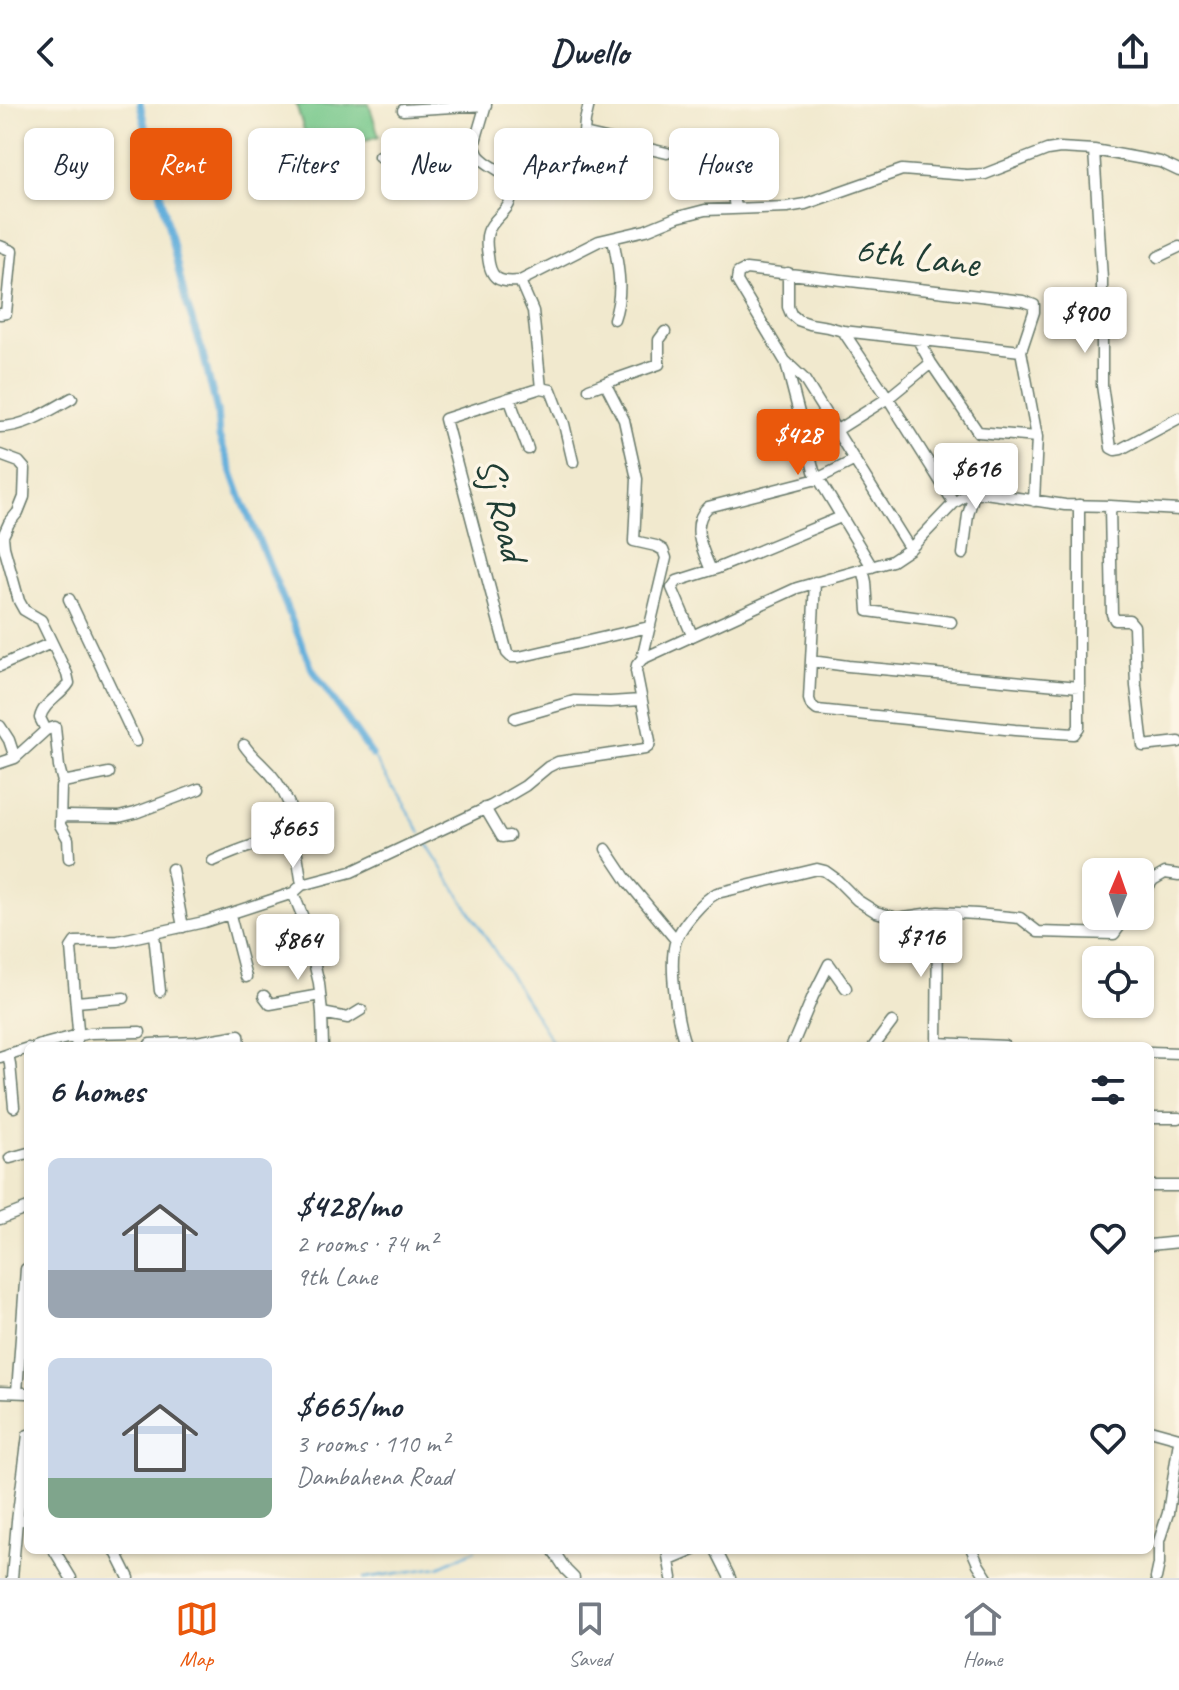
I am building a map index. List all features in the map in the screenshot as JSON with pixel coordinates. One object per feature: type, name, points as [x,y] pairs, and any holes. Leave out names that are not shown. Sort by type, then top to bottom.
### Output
[{"type":"street","points":[[585,128],[589,104]]},
{"type":"street","points":[[403,110],[486,105],[478,132]]},
{"type":"street","points":[[478,153],[504,173],[512,194],[506,210],[488,229],[486,241],[489,270],[497,279],[508,282],[520,281],[599,241],[646,230],[678,217],[705,210],[805,204],[902,170],[985,174],[1060,148],[1094,150],[1160,162],[1179,171]]},
{"type":"street","points":[[653,150],[667,153]]},
{"type":"street","points":[[1094,150],[1102,279],[1102,385],[1111,448],[1121,449],[1179,418]]},
{"type":"street","points":[[734,200],[735,208]]},
{"type":"street","points":[[613,238],[621,288],[620,304],[614,319]]},
{"type":"street","points":[[0,246],[12,251],[6,313],[0,314]]},
{"type":"street","points":[[1158,257],[1179,247]]},
{"type":"street","name":"6th Lane","points":[[785,361],[737,281],[738,273],[746,269],[1034,305],[1021,351],[1037,437],[1034,501]]},
{"type":"street","points":[[788,273],[788,307],[798,320],[843,331],[1021,351]]},
{"type":"street","points":[[520,281],[533,311],[541,388]]},
{"type":"street","points":[[843,331],[954,503]]},
{"type":"street","points":[[589,389],[659,364],[659,340],[665,332]]},
{"type":"street","points":[[918,340],[978,432],[1037,437]]},
{"type":"street","points":[[785,361],[804,379],[910,549]]},
{"type":"street","points":[[785,361],[817,479],[867,568],[868,611],[951,622]]},
{"type":"street","points":[[837,430],[888,398],[931,363]]},
{"type":"street","points":[[605,383],[624,420],[637,479],[634,541],[656,546],[663,550],[666,558],[642,659]]},
{"type":"street","name":"Sj Road","points":[[573,462],[564,424],[551,390],[541,388],[445,419],[507,653],[511,657],[519,657],[649,627]]},
{"type":"street","points":[[0,427],[44,414],[72,398]]},
{"type":"street","points":[[509,398],[528,449]]},
{"type":"street","points":[[0,455],[23,465],[25,475],[24,497],[3,536],[19,601],[24,610],[39,618],[69,683],[42,710],[40,718],[46,730]]},
{"type":"street","points":[[711,570],[700,544],[698,530],[702,512],[708,507],[817,479],[855,460]]},
{"type":"street","points":[[76,1041],[78,1030],[71,948],[75,942],[118,941],[230,915],[293,893],[302,885],[351,872],[485,808],[525,786],[558,762],[645,749],[650,741],[636,671],[642,659],[797,588],[892,561],[910,549],[954,503],[965,496],[985,493],[1065,505],[1179,510]]},
{"type":"street","points":[[963,554],[974,494]]},
{"type":"street","points":[[815,582],[809,699],[817,710],[1074,734],[1079,727],[1079,505]]},
{"type":"street","points":[[1110,506],[1112,614],[1115,620],[1129,620],[1134,626],[1136,686],[1143,746],[1179,742]]},
{"type":"street","points":[[692,635],[672,588],[677,581],[841,517]]},
{"type":"street","points":[[69,599],[136,741]]},
{"type":"street","points":[[0,666],[51,643]]},
{"type":"street","points":[[811,661],[1079,687]]},
{"type":"street","points":[[515,718],[574,701],[641,700]]},
{"type":"street","points":[[0,726],[15,758]]},
{"type":"street","points":[[0,763],[15,758],[46,730],[55,727],[63,782],[60,825],[68,839],[69,858]]},
{"type":"street","points":[[244,745],[252,757],[264,766],[289,804],[302,885]]},
{"type":"street","points":[[63,782],[109,773]]},
{"type":"street","points":[[60,818],[119,817],[199,789]]},
{"type":"street","points":[[485,808],[502,837],[509,836]]},
{"type":"street","points":[[213,861],[242,848],[293,838]]},
{"type":"street","points":[[606,849],[628,882],[676,940]]},
{"type":"street","points":[[172,869],[183,927]]},
{"type":"street","points":[[684,1042],[675,998],[673,959],[676,940],[693,914],[707,898],[717,893],[817,869],[836,879],[857,900],[876,912],[897,918],[938,912],[1020,918],[1038,932],[1114,934],[1117,930]]},
{"type":"street","points":[[1154,879],[1165,873],[1179,875]]},
{"type":"street","points":[[293,893],[312,954],[320,995],[323,1042]]},
{"type":"street","points":[[937,1042],[938,912]]},
{"type":"street","points":[[230,915],[246,977]]},
{"type":"street","points":[[154,934],[160,991]]},
{"type":"street","points":[[794,1042],[829,964],[846,988]]},
{"type":"street","points":[[264,996],[270,1004],[320,995]]},
{"type":"street","points":[[76,1002],[124,998]]},
{"type":"street","points":[[322,1013],[348,1018],[361,1010]]},
{"type":"street","points":[[877,1042],[892,1022]]},
{"type":"street","points":[[76,1041],[90,1033],[140,1032]]},
{"type":"street","points":[[196,1042],[239,1035],[240,1042]]},
{"type":"street","points":[[14,1107],[4,1055],[24,1049]]},
{"type":"street","points":[[1154,1052],[1179,1053]]},
{"type":"street","points":[[1154,1118],[1179,1118]]},
{"type":"street","points":[[10,1158],[24,1154]]},
{"type":"street","points":[[1154,1186],[1179,1186]]},
{"type":"street","points":[[0,1219],[24,1210]]},
{"type":"street","points":[[1154,1245],[1179,1242]]},
{"type":"street","points":[[0,1392],[22,1393],[24,1331]]},
{"type":"street","points":[[1154,1431],[1179,1440],[1168,1513],[1159,1541],[1156,1578]]},
{"type":"street","points":[[12,1578],[24,1492]]},
{"type":"street","points":[[56,1554],[71,1578]]},
{"type":"street","points":[[117,1554],[129,1578]]},
{"type":"street","points":[[556,1554],[574,1578]]},
{"type":"street","points":[[718,1554],[730,1578]]},
{"type":"street","points":[[974,1554],[987,1578]]},
{"type":"street","points":[[669,1555],[672,1578]]},
{"type":"green space","points":[[296,104],[369,104],[379,136],[365,140],[365,128],[303,128]]},
{"type":"waterway","points":[[140,104],[185,299],[217,411],[219,437],[312,669],[372,755]]},
{"type":"waterway","points":[[372,755],[421,833]]},
{"type":"waterway","points":[[427,844],[552,1042]]},
{"type":"waterway","points":[[364,1578],[439,1567],[467,1554]]}]
